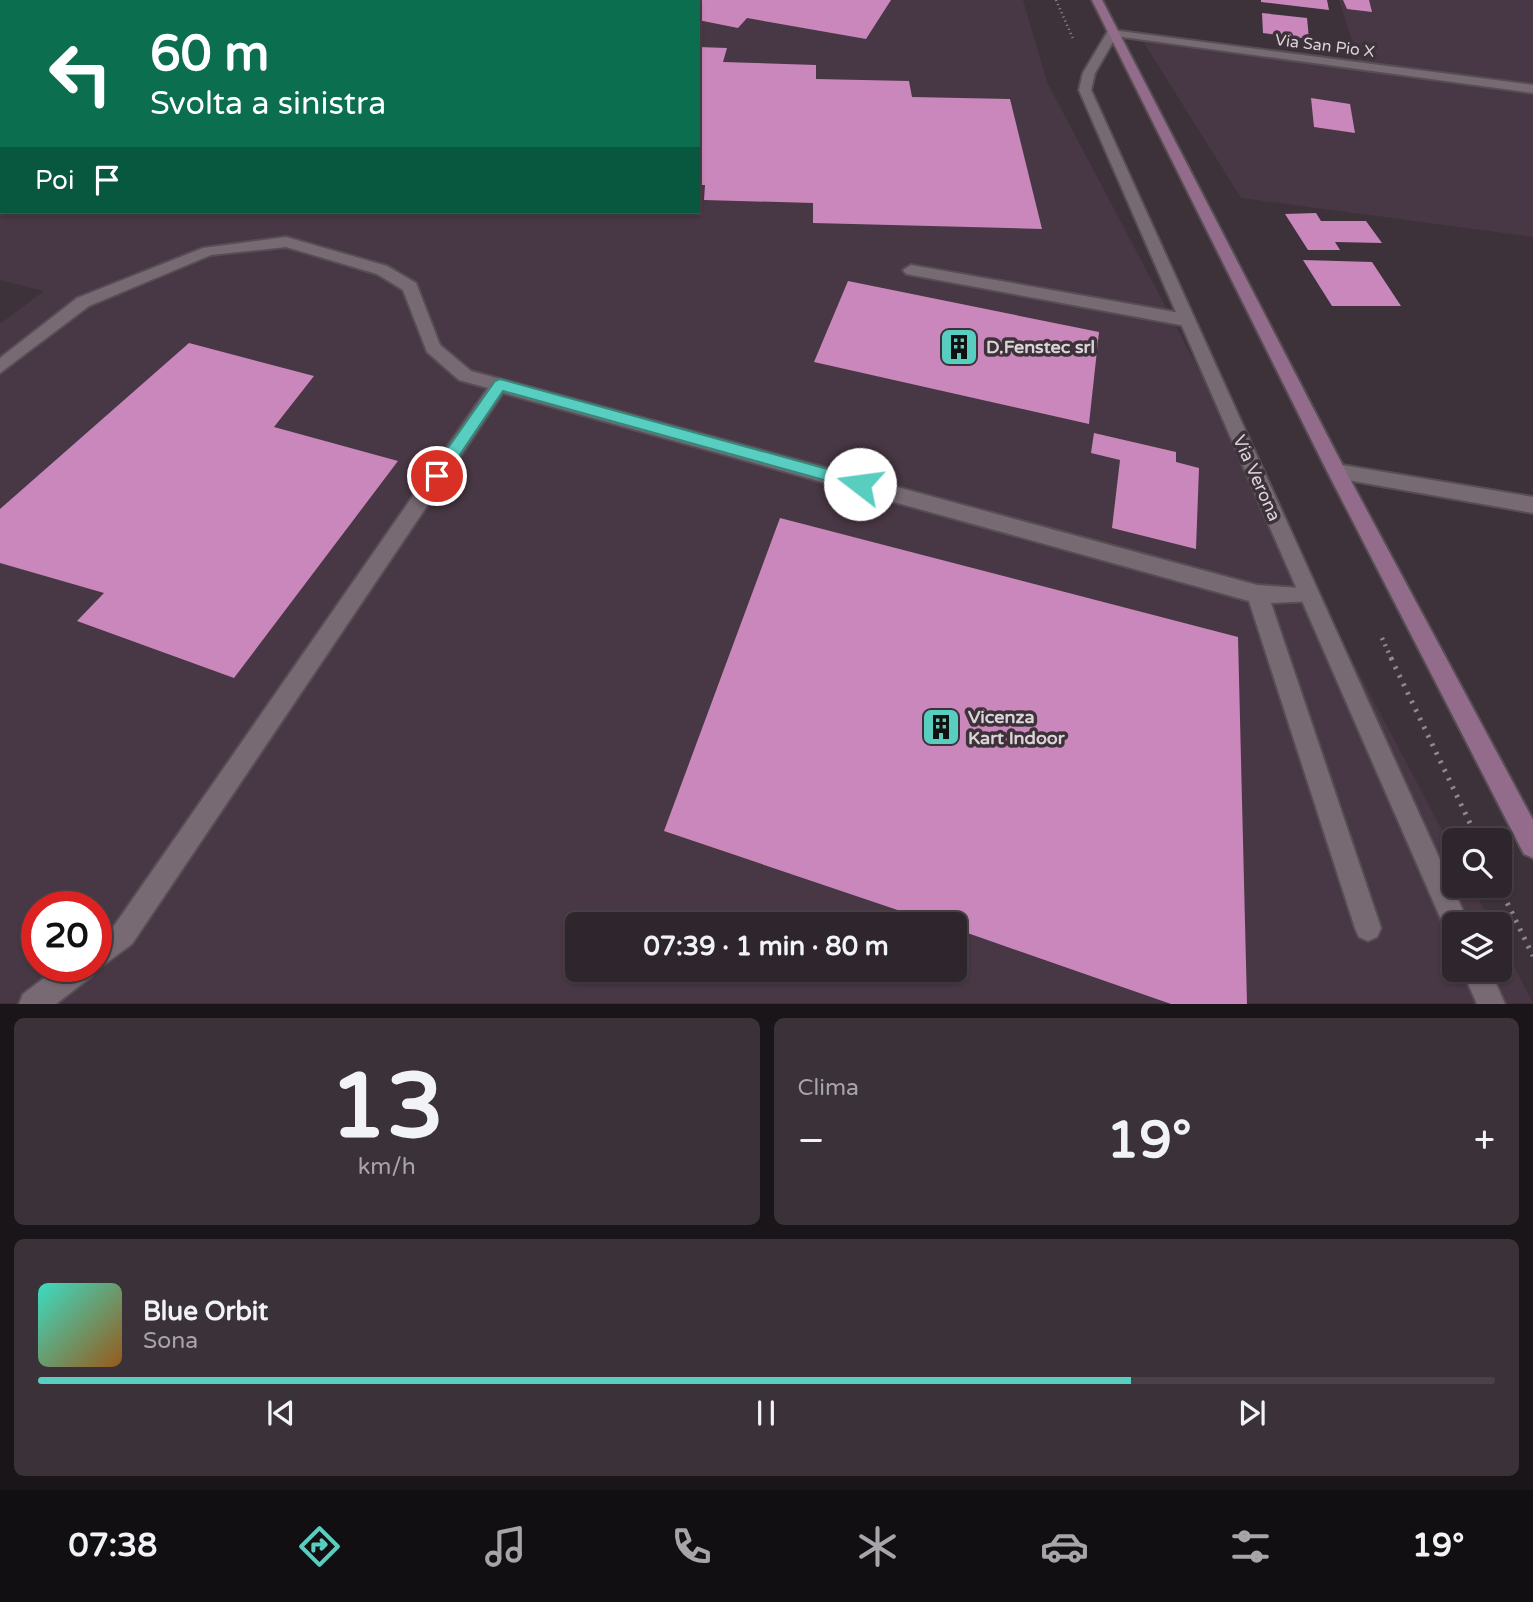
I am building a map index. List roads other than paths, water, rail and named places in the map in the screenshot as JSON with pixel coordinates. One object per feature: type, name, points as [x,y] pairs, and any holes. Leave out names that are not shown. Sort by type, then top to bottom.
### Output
[{"type":"main road","points":[[1097,0],[1336,471],[1533,845]]},
{"type":"street","name":"Via Verona","points":[[1112,33],[1089,73],[1085,90],[1450,912]]},
{"type":"street","name":"Via San Pio X","points":[[1112,33],[1533,89]]},
{"type":"street","points":[[0,367],[83,302],[208,251],[286,242],[383,270],[410,287],[433,348],[464,376],[1257,594],[1309,595]]},
{"type":"street","points":[[911,270],[1186,320]]},
{"type":"street","points":[[112,944],[123,935],[500,384]]},
{"type":"street","points":[[1336,471],[1533,505]]},
{"type":"street","points":[[1257,594],[1368,928]]},
{"type":"street","points":[[33,1003],[61,982]]},
{"type":"street","points":[[1481,982],[1491,1003]]},
{"type":"place","name":"D.Fenstec srl","points":[[959,347]]},
{"type":"place","name":"Vicenza Kart Indoor","points":[[941,727]]}]
